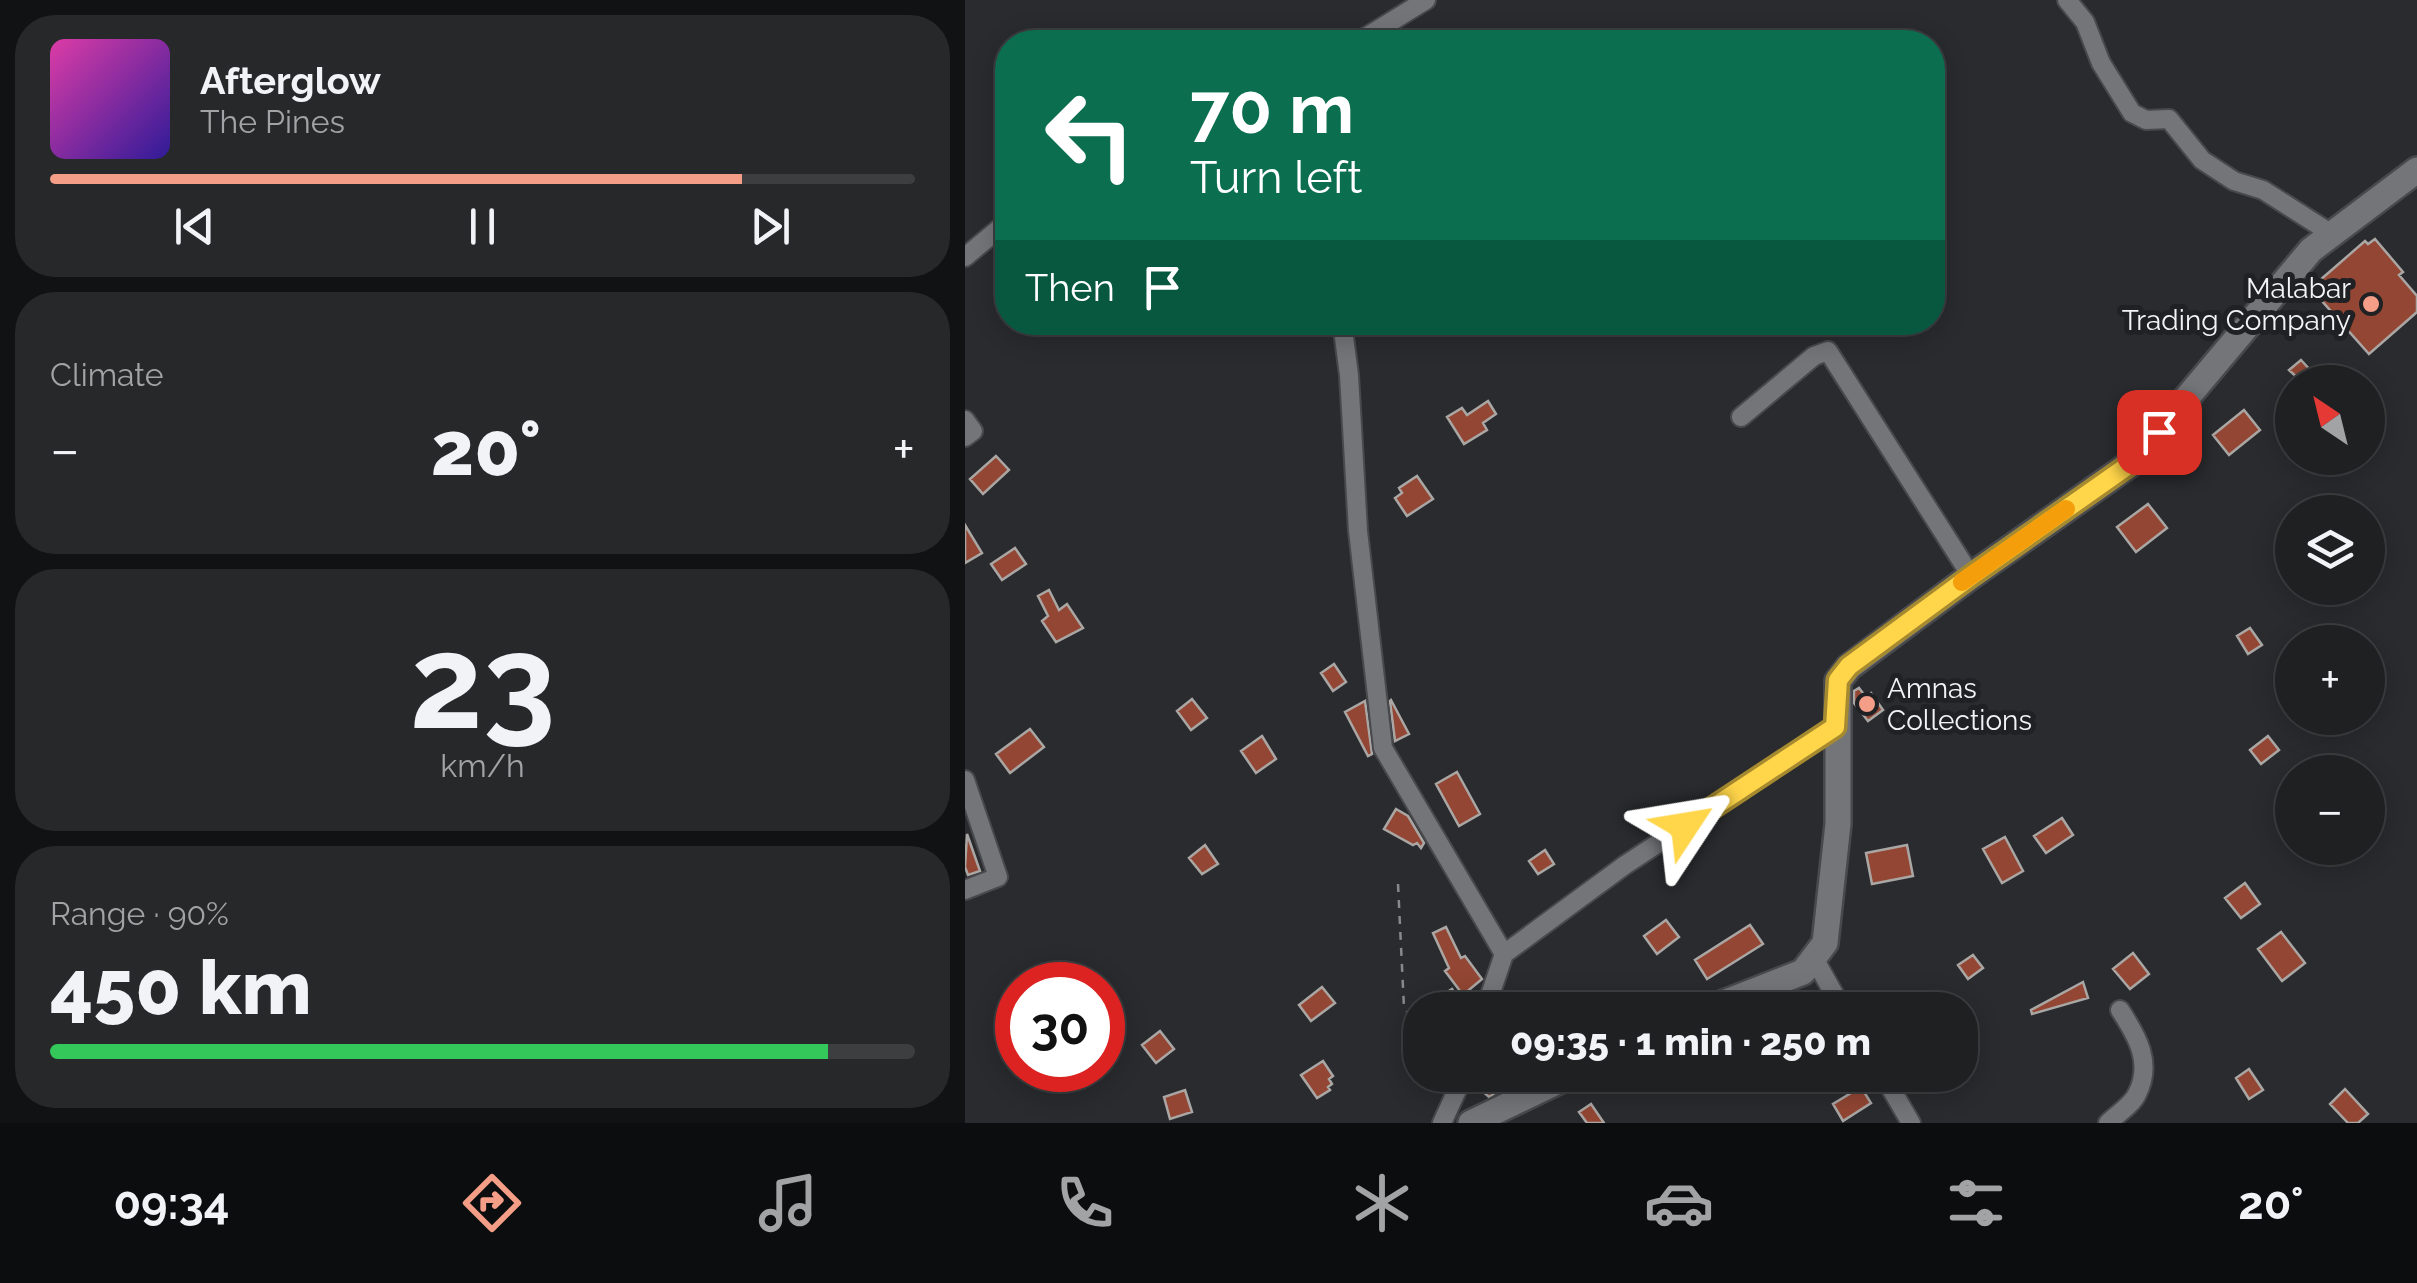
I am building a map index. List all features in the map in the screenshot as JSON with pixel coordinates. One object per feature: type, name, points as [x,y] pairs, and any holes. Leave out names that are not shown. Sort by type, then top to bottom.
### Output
[{"type":"main road","points":[[1752,992],[1803,972],[1825,943],[1838,824],[1838,680],[1849,666],[2133,462],[2311,250],[2417,170]]},
{"type":"main road","points":[[1471,1123],[1536,1092]]},
{"type":"street","points":[[1377,30],[1426,0]]},
{"type":"street","points":[[2067,0],[2085,22],[2101,64],[2132,112],[2145,120],[2169,120],[2203,160],[2234,181],[2263,190],[2333,234]]},
{"type":"street","points":[[965,257],[995,232]]},
{"type":"street","points":[[1344,335],[1358,531],[1383,748],[1503,954]]},
{"type":"street","points":[[1741,417],[1813,356],[1828,351],[1971,576]]},
{"type":"street","points":[[965,420],[973,431],[965,437]]},
{"type":"street","points":[[1491,992],[1503,954],[1625,865],[1835,727]]},
{"type":"street","points":[[965,780],[998,877],[965,890]]},
{"type":"street","points":[[1815,960],[1833,992]]},
{"type":"street","points":[[2107,1123],[2137,1096],[2145,1061],[2137,1037],[2120,1010]]},
{"type":"street","points":[[1441,1123],[1456,1092]]},
{"type":"street","points":[[1893,1092],[1911,1123]]},
{"type":"path","points":[[1398,884],[1403,992]]},
{"type":"building","name":"Malabar Trading Company","points":[[2375,239],[2417,296],[2417,312],[2369,354],[2314,292],[2322,285],[2319,281],[2365,241],[2368,244]]},
{"type":"building","points":[[1488,401],[1496,414],[1483,423],[1487,430],[1464,444],[1447,417],[1462,408],[1467,415]]},
{"type":"building","points":[[2244,410],[2260,430],[2229,455],[2213,435]]},
{"type":"building","points":[[996,456],[1009,470],[983,494],[970,479]]},
{"type":"building","points":[[1417,476],[1433,499],[1407,516],[1395,498],[1402,493],[1399,488]]},
{"type":"building","points":[[2148,504],[2167,528],[2136,552],[2117,527]]},
{"type":"building","points":[[965,525],[982,553],[965,563]]},
{"type":"building","points":[[1015,548],[1026,564],[1002,580],[991,564]]},
{"type":"building","points":[[1049,590],[1059,610],[1067,604],[1083,628],[1056,642],[1042,621],[1048,616],[1038,596]]},
{"type":"building","points":[[2250,628],[2262,645],[2248,654],[2237,636]]},
{"type":"building","points":[[1334,664],[1346,682],[1333,691],[1321,673]]},
{"type":"building","name":"Amnas Collections","points":[[1859,688],[1866,697],[1871,693],[1883,710],[1868,721],[1854,703],[1854,691]]},
{"type":"building","points":[[1192,699],[1207,718],[1191,730],[1177,711]]},
{"type":"building","points":[[1365,701],[1372,754],[1368,756],[1345,712]]},
{"type":"building","points":[[1390,701],[1409,734],[1395,741]]},
{"type":"building","points":[[1030,729],[1044,747],[1010,773],[996,754]]},
{"type":"building","points":[[1262,736],[1276,759],[1256,773],[1241,751]]},
{"type":"building","points":[[2268,736],[2279,750],[2261,764],[2250,750]]},
{"type":"building","points":[[1457,772],[1480,814],[1459,826],[1436,784]]},
{"type":"building","points":[[1396,809],[1408,816],[1424,843],[1421,848],[1384,829]]},
{"type":"building","points":[[2062,818],[2073,835],[2046,853],[2034,836]]},
{"type":"building","points":[[967,834],[980,871],[968,875],[965,867]]},
{"type":"building","points":[[2005,837],[2023,871],[2002,883],[1983,849]]},
{"type":"building","points":[[1205,845],[1218,864],[1202,874],[1189,858]]},
{"type":"building","points":[[1907,845],[1913,876],[1872,884],[1866,853]]},
{"type":"building","points":[[1545,850],[1554,864],[1538,874],[1529,861]]},
{"type":"building","points":[[2245,883],[2260,904],[2241,918],[2225,898]]},
{"type":"building","points":[[1666,920],[1679,937],[1657,954],[1644,936]]},
{"type":"building","points":[[1750,925],[1763,944],[1707,979],[1695,960]]},
{"type":"building","points":[[1446,927],[1461,958],[1465,956],[1482,979],[1467,992],[1461,992],[1445,971],[1449,968],[1433,933]]},
{"type":"building","points":[[2281,932],[2305,963],[2282,981],[2258,949]]},
{"type":"building","points":[[2133,953],[2149,974],[2130,989],[2113,969]]},
{"type":"building","points":[[1973,955],[1983,968],[1968,979],[1958,965]]},
{"type":"building","points":[[2083,982],[2088,998],[2032,1014],[2031,1010]]},
{"type":"building","points":[[1322,987],[1335,1003],[1311,1021],[1299,1005]]},
{"type":"building","points":[[1160,1031],[1174,1049],[1156,1063],[1142,1045]]},
{"type":"building","points":[[1323,1061],[1333,1076],[1329,1079],[1332,1084],[1330,1090],[1317,1098],[1301,1075]]},
{"type":"building","points":[[2249,1069],[2263,1090],[2249,1099],[2236,1078]]},
{"type":"building","points":[[2345,1089],[2368,1114],[2358,1123],[2348,1123],[2330,1104]]},
{"type":"building","points":[[1185,1090],[1192,1112],[1170,1119],[1164,1097]]},
{"type":"building","points":[[1853,1092],[1864,1092],[1871,1103],[1843,1121],[1833,1104]]},
{"type":"building","points":[[1591,1104],[1604,1123],[1587,1123],[1579,1112]]},
{"type":"slow traffic","points":[[1962,582],[2066,509]]},
{"type":"place","name":"Malabar Trading Company","points":[[2371,304]]},
{"type":"place","name":"Amnas Collections","points":[[1867,704]]},
{"type":"route","points":[[1685,826],[1835,727],[1838,680],[1849,666],[2133,462],[2159,432]]}]
